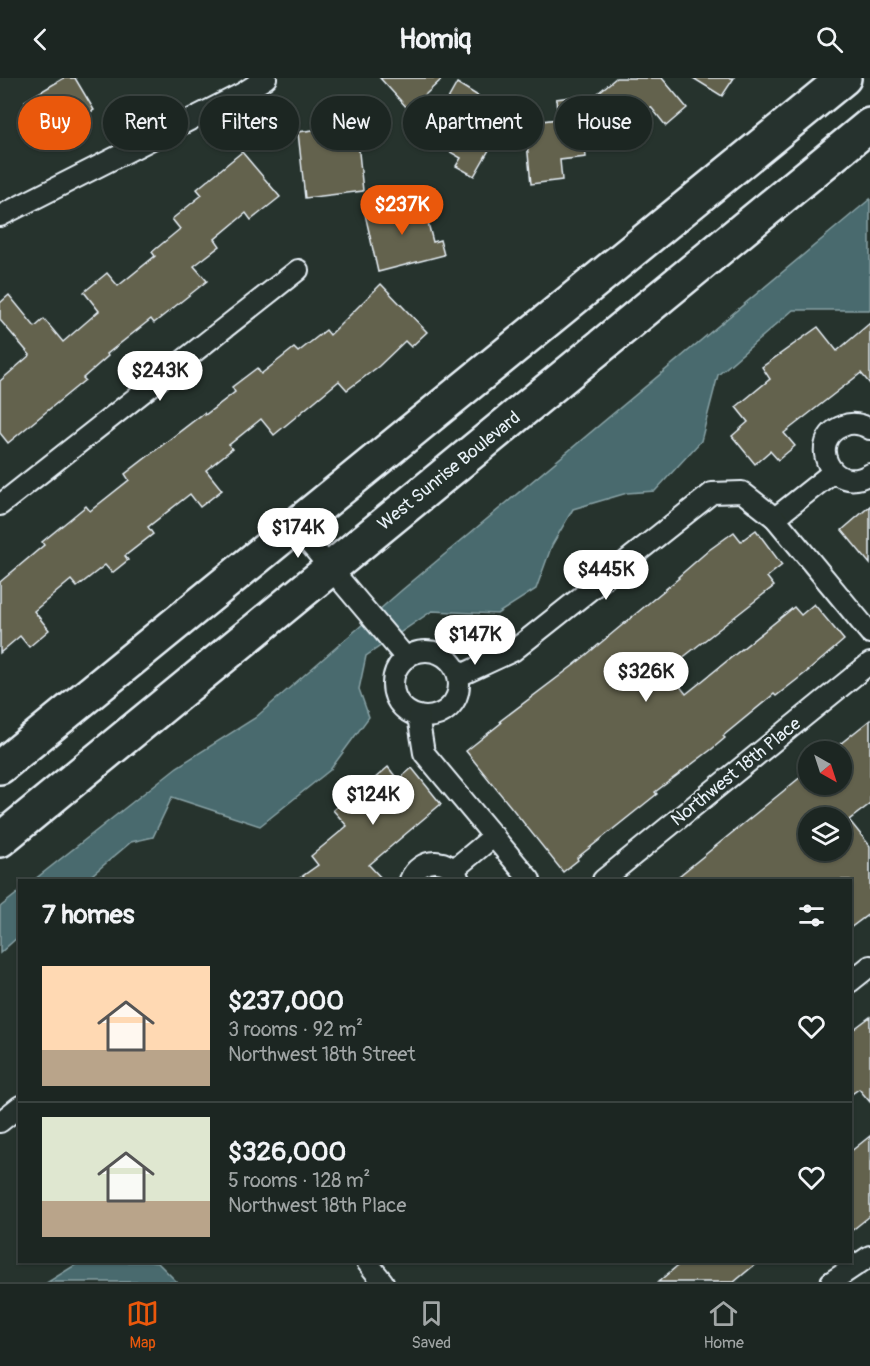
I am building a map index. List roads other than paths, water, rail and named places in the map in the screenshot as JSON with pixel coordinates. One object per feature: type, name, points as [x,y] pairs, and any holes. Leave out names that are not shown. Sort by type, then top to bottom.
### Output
[{"type":"highway","points":[[0,767],[844,78]]},
{"type":"highway","name":"West Sunrise Boulevard","points":[[0,840],[870,125]]},
{"type":"street","points":[[0,216],[243,93],[266,78]]},
{"type":"street","points":[[0,505],[297,270]]},
{"type":"street","points":[[870,429],[858,424],[839,427],[831,433],[826,442],[825,451],[826,460],[833,472],[844,479],[862,479],[870,474]]},
{"type":"street","points":[[775,518],[833,472]]},
{"type":"street","points":[[459,676],[513,651],[712,493],[742,492],[775,518],[870,633]]},
{"type":"street","points":[[294,525],[400,651],[438,653],[455,666],[459,676],[459,687],[450,707],[430,717],[418,716],[401,705],[395,696],[393,686],[399,666],[400,651]]},
{"type":"street","name":"Northwest 18th Place","points":[[604,879],[870,663]]},
{"type":"street","points":[[418,716],[424,753],[529,879]]},
{"type":"street","points":[[411,879],[415,871],[430,862],[447,864],[456,875],[494,836]]},
{"type":"street","points":[[852,980],[870,966]]},
{"type":"street","points":[[0,1122],[18,1108]]},
{"type":"street","points":[[837,1272],[870,1256]]},
{"type":"street","points":[[369,1263],[383,1282]]},
{"type":"water","points":[[870,199],[870,310],[793,310],[718,375],[701,441],[655,491],[627,493],[573,509],[552,545],[536,589],[497,614],[432,611],[366,656],[359,689],[369,717],[330,770],[260,826],[172,797],[153,837],[131,842],[87,879],[35,879],[177,767],[255,718],[402,590]]},
{"type":"water","points":[[18,893],[18,937],[0,953],[0,907]]},
{"type":"water","points":[[78,1263],[158,1263],[177,1282],[48,1282]]}]
